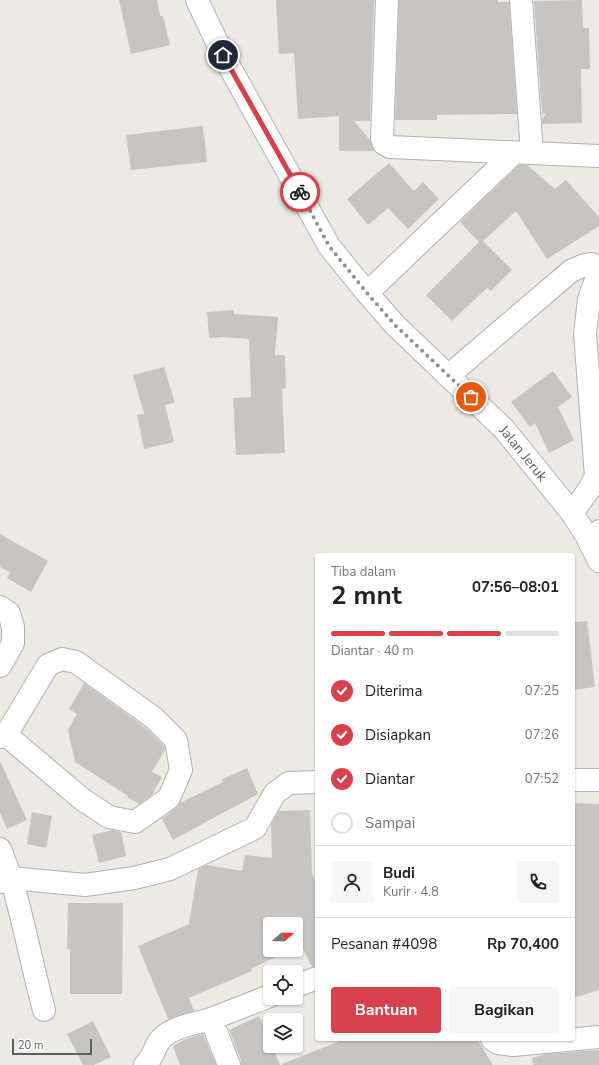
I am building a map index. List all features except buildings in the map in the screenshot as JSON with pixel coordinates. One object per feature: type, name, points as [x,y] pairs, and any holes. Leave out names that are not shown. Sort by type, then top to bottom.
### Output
[{"type":"street","name":"Jalan Jeruk","points":[[198,0],[223,55],[329,246],[395,325],[504,429],[572,513],[592,532],[599,561]]},
{"type":"street","points":[[386,0],[382,139],[384,144],[390,147],[599,156]]},
{"type":"street","points":[[367,293],[523,153],[521,0]]},
{"type":"street","points":[[448,376],[571,271],[591,264],[599,270],[589,299],[584,334],[596,476],[590,488],[572,513]]},
{"type":"street","points":[[0,607],[9,613],[13,627],[13,643],[0,666]]},
{"type":"street","points":[[62,659],[76,662],[154,718],[176,740],[181,770],[169,798],[135,822],[109,817],[82,799],[3,736],[48,664],[62,659]]},
{"type":"street","points":[[575,780],[599,780]]},
{"type":"street","points":[[5,880],[85,885],[134,878],[170,869],[255,828],[275,793],[289,783],[315,782]]},
{"type":"street","points":[[0,849],[5,880],[22,915],[31,962],[44,1010]]},
{"type":"street","points":[[303,983],[315,979]]},
{"type":"street","points":[[145,1065],[152,1058],[158,1043],[169,1031],[211,1019],[263,999]]},
{"type":"street","points":[[211,1019],[229,1065]]},
{"type":"street","points":[[575,1039],[599,1037]]},
{"type":"street","points":[[495,1041],[498,1043],[512,1045],[556,1041]]},
{"type":"way so far","points":[[300,192],[329,246],[367,293],[395,325],[471,397]]},
{"type":"route","points":[[223,55],[300,192]]}]
